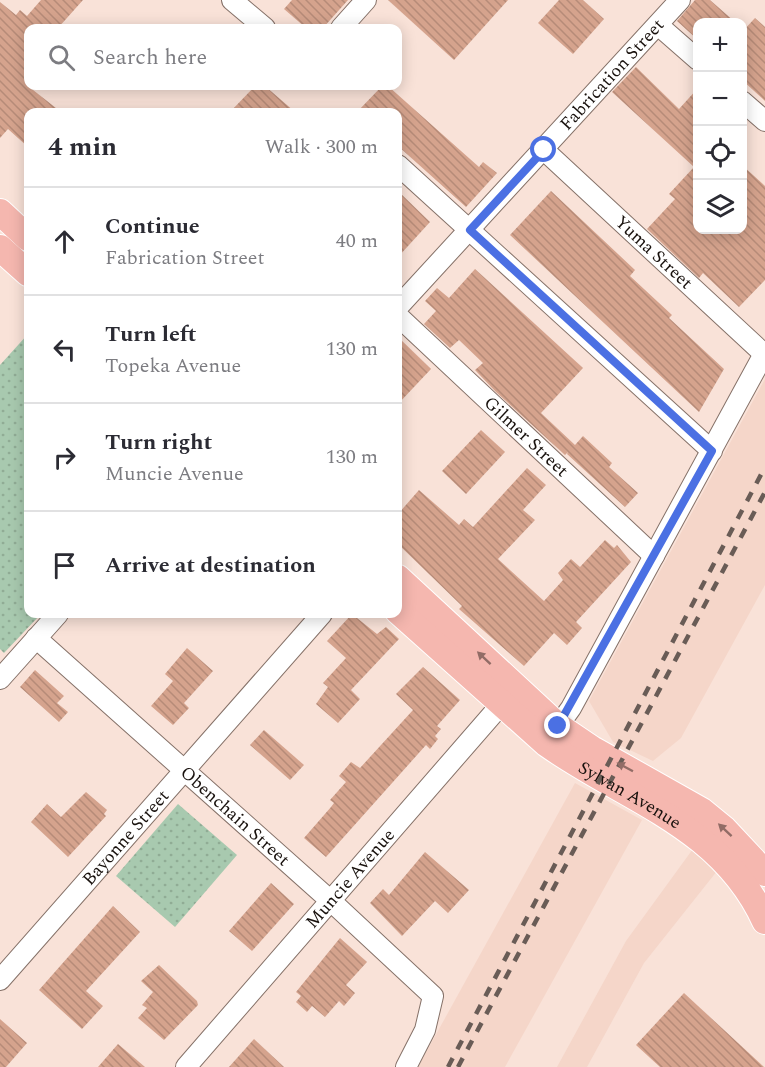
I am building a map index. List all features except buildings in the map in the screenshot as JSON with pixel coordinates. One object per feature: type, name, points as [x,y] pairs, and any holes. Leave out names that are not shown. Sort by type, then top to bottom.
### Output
[{"type":"main road","points":[[0,212],[24,234]]},
{"type":"main road","points":[[0,248],[24,269]]},
{"type":"main road","name":"Sylvan Avenue","points":[[402,582],[570,760],[652,805],[704,840],[745,886],[765,921]]},
{"type":"main road","name":"Sylvan Avenue","points":[[402,614],[508,696],[592,749],[702,811],[733,837],[765,873]]},
{"type":"street","points":[[232,0],[260,24]]},
{"type":"street","points":[[345,24],[366,0]]},
{"type":"street","name":"Fabrication Street","points":[[402,303],[680,0]]},
{"type":"street","points":[[658,25],[693,56]]},
{"type":"street","points":[[747,105],[765,121]]},
{"type":"street","name":"Yuma Street","points":[[544,150],[764,353]]},
{"type":"street","points":[[402,169],[712,451]]},
{"type":"street","name":"Gilmer Street","points":[[402,320],[654,556]]},
{"type":"street","points":[[558,726],[712,451],[764,353]]},
{"type":"street","points":[[0,679],[54,618]]},
{"type":"street","name":"Bayonne Street","points":[[0,980],[183,769],[318,618]]},
{"type":"street","name":"Obenchain Street","points":[[36,638],[332,902],[433,996],[425,1030],[406,1067]]},
{"type":"street","name":"Muncie Avenue","points":[[186,1067],[332,902],[508,696]]},
{"type":"shaded area","points":[[765,379],[765,585],[681,738],[653,761],[613,742],[589,701]]},
{"type":"shaded area","points":[[575,783],[642,820],[505,1067],[418,1067]]},
{"type":"shaded area","points":[[698,842],[721,866],[644,963],[587,1067],[557,1067],[626,941]]},
{"type":"green space","points":[[24,338],[24,618],[37,618],[4,653],[0,649],[0,365]]},
{"type":"green space","points":[[178,804],[237,855],[175,927],[116,876]]},
{"type":"railway","points":[[448,1067],[765,467]]},
{"type":"railway","points":[[458,1067],[765,492]]},
{"type":"route","points":[[544,150],[470,230],[712,451],[571,708],[558,726]]}]
